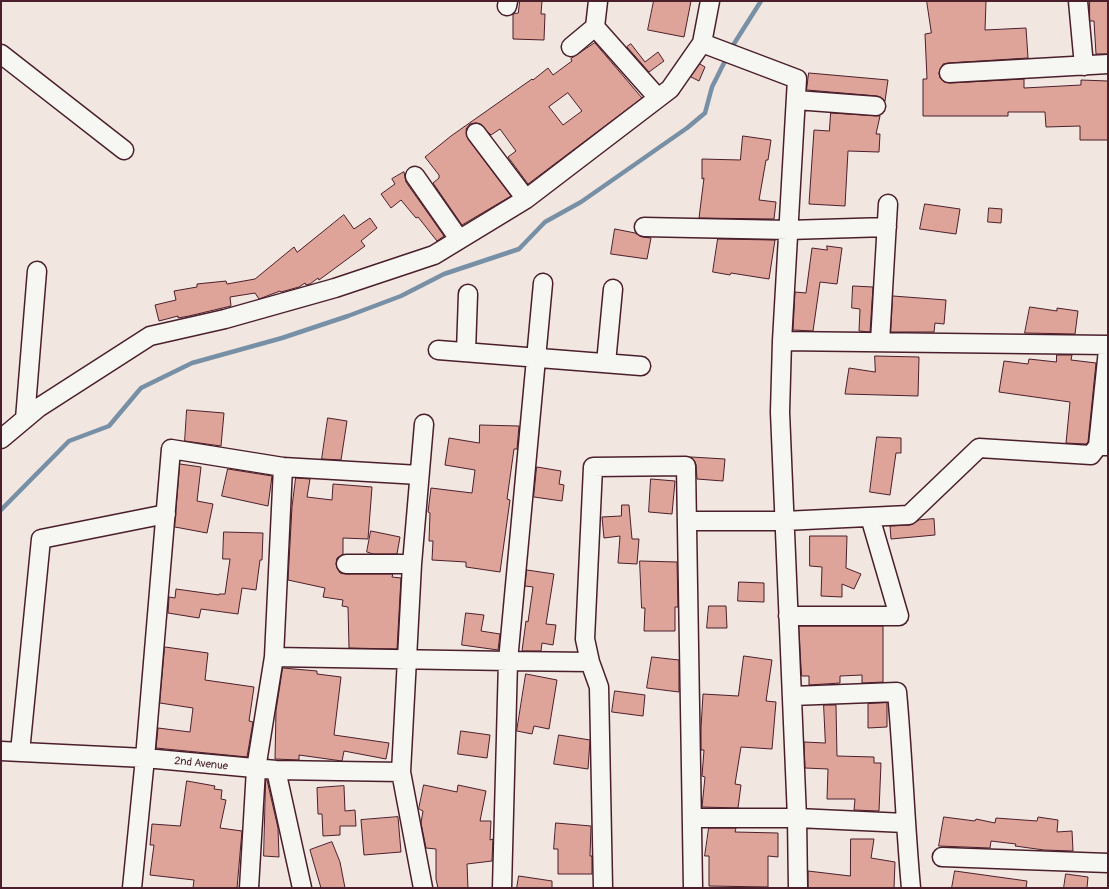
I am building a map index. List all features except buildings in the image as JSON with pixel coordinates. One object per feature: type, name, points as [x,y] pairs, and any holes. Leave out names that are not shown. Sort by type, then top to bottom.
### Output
[{"type":"street","points":[[571,47],[595,27],[598,1]]},
{"type":"street","points":[[1,439],[38,408],[150,336],[225,319],[335,288],[434,255],[460,240],[526,199],[670,89],[702,43],[710,1]]},
{"type":"street","points":[[1078,1],[1084,66]]},
{"type":"street","points":[[595,27],[658,98]]},
{"type":"street","points":[[702,43],[797,79],[782,341],[780,412],[797,818],[798,888]]},
{"type":"street","points":[[1,54],[124,150]]},
{"type":"street","points":[[949,73],[1108,64]]},
{"type":"street","points":[[796,100],[876,106]]},
{"type":"street","points":[[476,133],[526,199]]},
{"type":"street","points":[[414,176],[460,240]]},
{"type":"street","points":[[880,342],[888,204]]},
{"type":"street","points":[[644,226],[788,230],[887,227]]},
{"type":"street","points":[[25,418],[37,271]]},
{"type":"street","points":[[502,888],[508,661],[543,283]]},
{"type":"street","points":[[606,362],[613,289]]},
{"type":"street","points":[[466,352],[468,294]]},
{"type":"street","points":[[782,341],[1108,345]]},
{"type":"street","points":[[438,350],[606,362],[641,366]]},
{"type":"street","points":[[687,521],[784,521],[909,515],[979,448],[1091,455],[1103,446],[1108,350]]},
{"type":"street","points":[[423,888],[401,772],[412,564],[424,424]]},
{"type":"street","points":[[132,888],[145,758],[171,449],[282,467],[419,475]]},
{"type":"street","points":[[603,888],[599,687],[590,662],[585,639],[593,467],[686,466],[693,888]]},
{"type":"street","points":[[249,888],[256,769],[274,657],[282,467]]},
{"type":"street","points":[[20,752],[41,539],[166,514]]},
{"type":"street","points":[[788,616],[899,616],[870,517]]},
{"type":"street","points":[[346,564],[412,564]]},
{"type":"street","points":[[274,657],[590,662]]},
{"type":"street","points":[[792,696],[897,692],[902,752],[905,824],[911,888]]},
{"type":"street","name":"2nd Avenue","points":[[1,750],[145,758],[256,769],[401,772]]},
{"type":"street","points":[[276,770],[302,888]]},
{"type":"street","points":[[692,818],[797,818],[905,824]]},
{"type":"street","points":[[942,857],[1108,863]]},
{"type":"waterway","points":[[730,50],[761,1]]},
{"type":"waterway","points":[[1,510],[69,441],[109,426],[141,388],[192,363],[282,338],[348,316],[401,296],[444,274],[519,249],[545,222],[581,202],[687,128],[705,113],[712,87],[727,57]]}]
